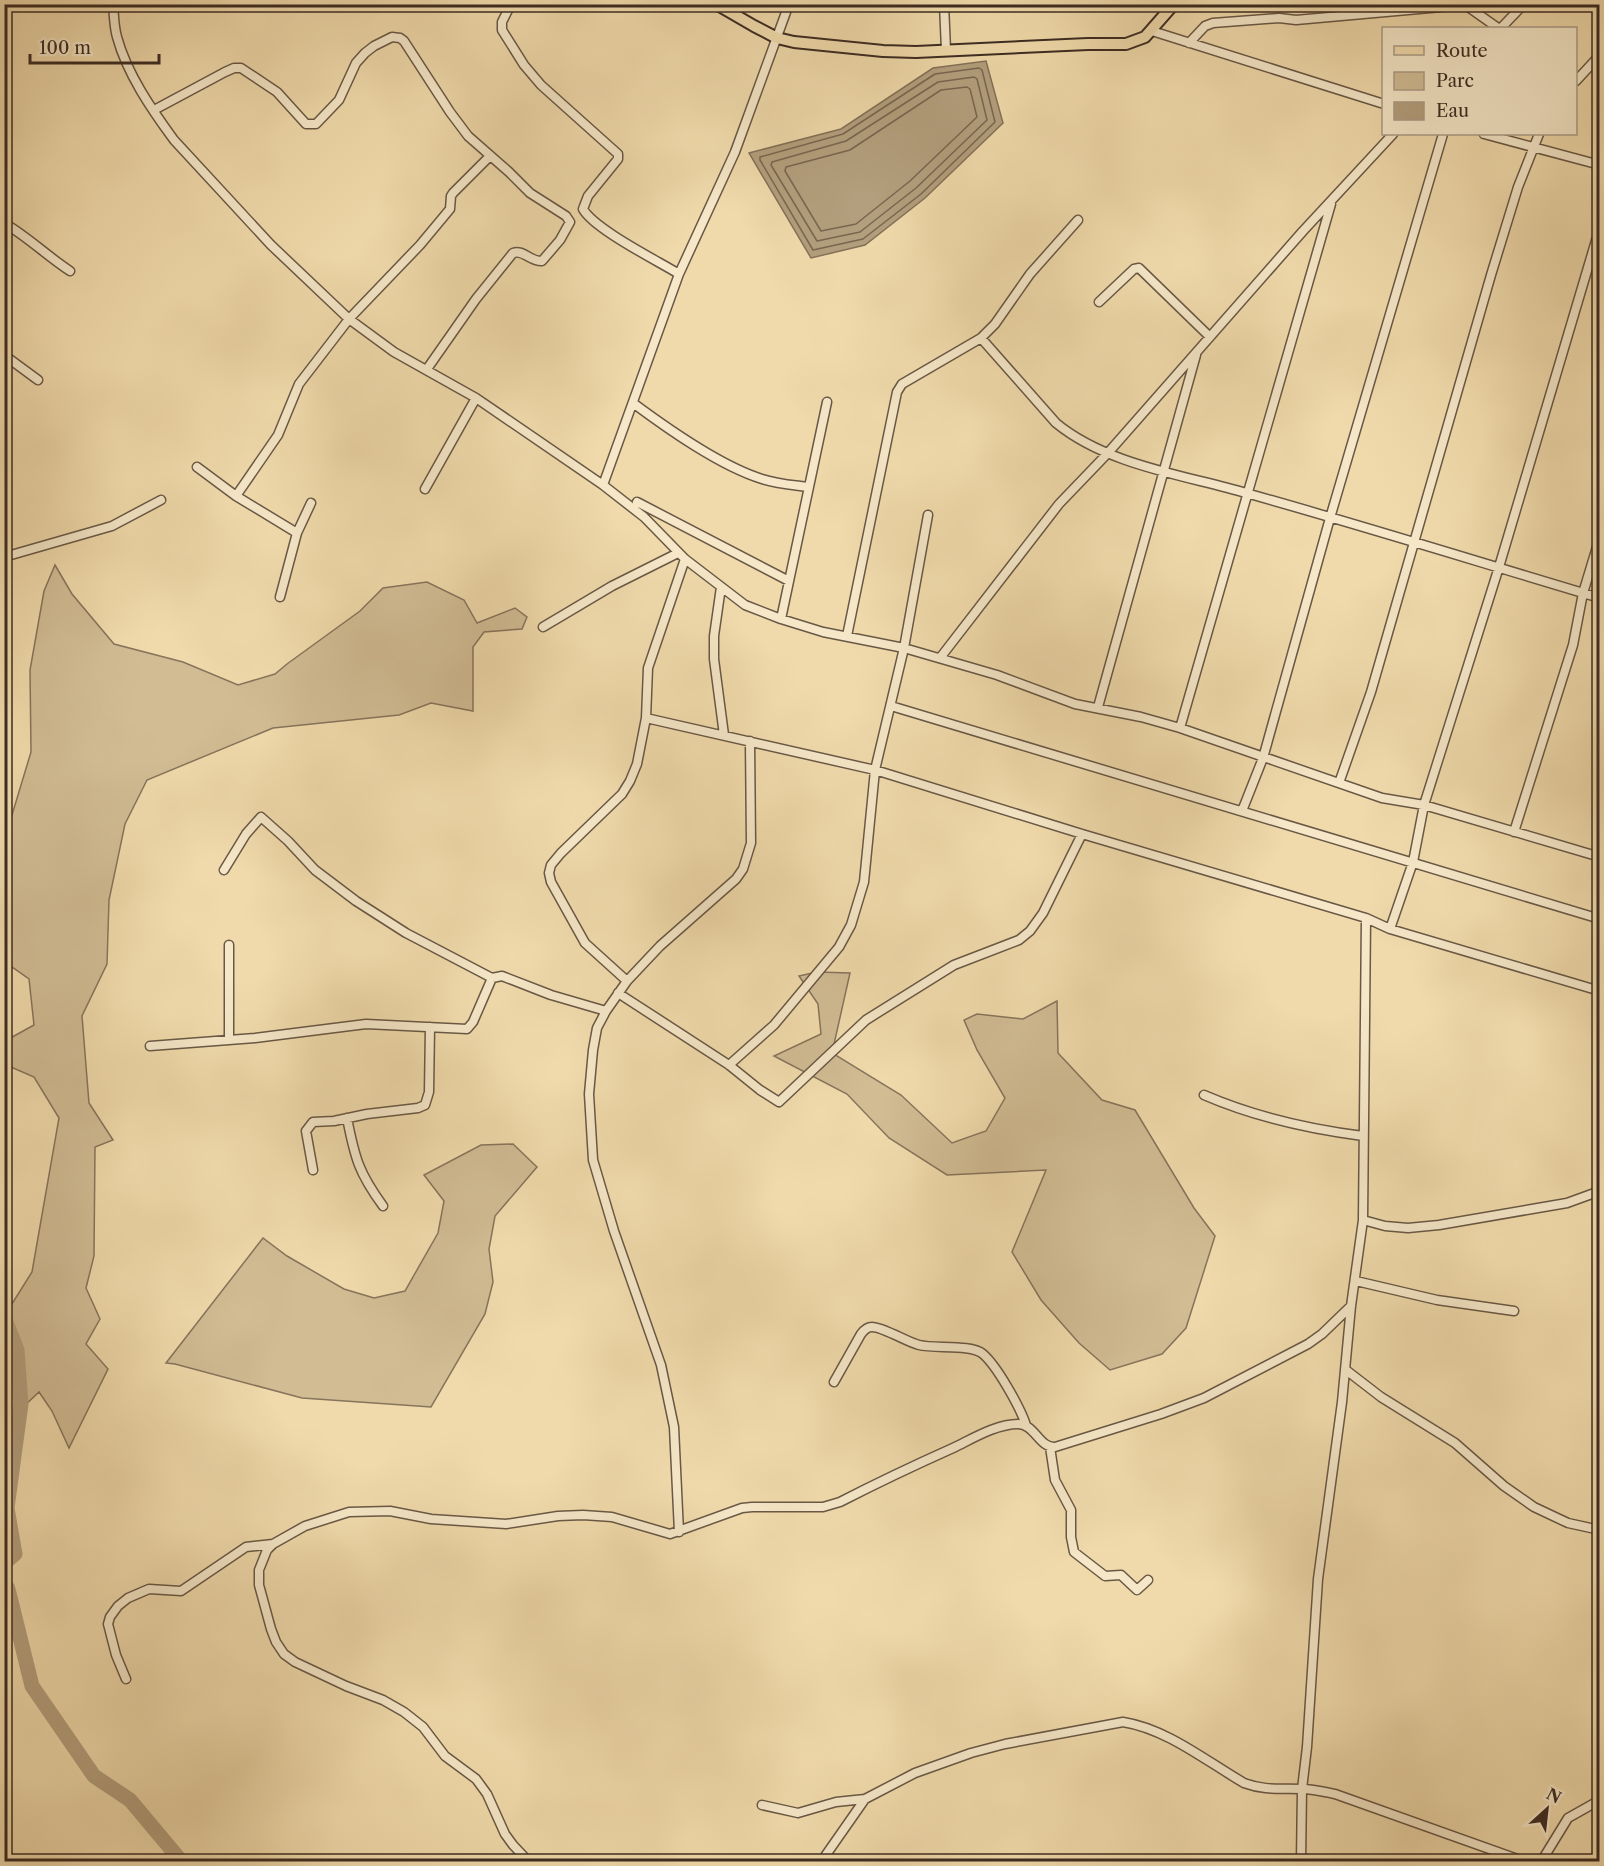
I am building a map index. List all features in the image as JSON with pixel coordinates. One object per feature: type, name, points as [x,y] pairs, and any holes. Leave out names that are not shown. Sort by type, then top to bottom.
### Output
[{"type":"main road","points":[[716,4],[777,38],[808,44],[883,51],[1126,44],[1140,40],[1152,31],[1174,4]]},
{"type":"street","points":[[112,4],[118,41],[130,70],[174,140],[272,245],[349,319],[394,352],[476,398],[603,485],[644,517],[685,559],[745,605],[781,619],[940,658],[1075,704],[1098,707],[1180,728],[1382,798],[1424,805],[1599,856]]},
{"type":"street","points":[[511,4],[502,22],[502,30],[525,65],[541,85],[618,154],[618,159],[588,196],[584,209],[586,213],[605,229],[679,274]]},
{"type":"street","points":[[603,485],[679,274],[735,152],[789,4]]},
{"type":"street","points":[[944,4],[946,50]]},
{"type":"street","points":[[1501,27],[1524,4]]},
{"type":"street","points":[[1189,43],[1205,26],[1213,23],[1279,18],[1296,20],[1464,5],[1498,27]]},
{"type":"street","points":[[1152,31],[1382,104]]},
{"type":"street","points":[[154,110],[225,72],[241,68],[277,92],[306,124],[315,124],[339,100],[356,63],[365,52],[392,37],[404,41],[460,127],[530,193],[568,217],[569,224],[542,261],[535,261],[519,251],[513,253],[470,307],[427,369]]},
{"type":"street","points":[[1577,79],[1596,63],[1599,55]]},
{"type":"street","points":[[940,658],[1059,504],[1107,454],[1356,172],[1392,135]]},
{"type":"street","points":[[1242,811],[1263,758],[1330,518],[1443,135]]},
{"type":"street","points":[[1488,135],[1599,165]]},
{"type":"street","points":[[1339,783],[1371,692],[1518,187],[1539,135]]},
{"type":"street","points":[[236,496],[278,435],[299,384],[349,319],[420,245],[450,208],[453,193],[490,156]]},
{"type":"street","points":[[1180,728],[1332,201]]},
{"type":"street","points":[[847,636],[897,392],[902,384],[981,338],[995,324],[1030,274],[1078,220]]},
{"type":"street","points":[[4,223],[20,232],[70,271]]},
{"type":"street","points":[[1390,929],[1413,862],[1424,805],[1498,567],[1599,227]]},
{"type":"street","points":[[1099,302],[1134,269],[1139,268],[1210,337]]},
{"type":"street","points":[[981,338],[1056,423],[1068,433],[1107,454],[1247,493],[1599,598]]},
{"type":"street","points":[[1098,707],[1197,351]]},
{"type":"street","points":[[4,355],[38,380]]},
{"type":"street","points":[[425,489],[476,398]]},
{"type":"street","points":[[781,619],[827,402]]},
{"type":"street","points":[[633,403],[665,426],[748,474],[776,483],[808,486]]},
{"type":"street","points":[[197,467],[236,496],[297,533]]},
{"type":"street","points":[[4,557],[112,526],[161,500]]},
{"type":"street","points":[[638,502],[789,581]]},
{"type":"street","points":[[280,597],[297,533],[311,503]]},
{"type":"street","points":[[729,1065],[774,1025],[839,947],[851,925],[864,882],[875,770],[904,648],[928,514]]},
{"type":"street","points":[[1514,832],[1573,645],[1583,593],[1599,537]]},
{"type":"street","points":[[543,627],[612,586],[678,553]]},
{"type":"street","points":[[627,981],[585,943],[551,882],[549,873],[551,865],[561,853],[622,794],[630,781],[637,764],[646,718],[648,668],[685,559]]},
{"type":"street","points":[[721,587],[714,636],[714,659],[724,735]]},
{"type":"street","points":[[891,706],[1599,919]]},
{"type":"street","points":[[646,718],[875,770],[1599,991]]},
{"type":"street","points":[[679,1532],[674,1427],[661,1365],[592,1160],[589,1094],[597,1028],[618,993],[660,946],[730,886],[743,868],[751,843],[750,741]]},
{"type":"street","points":[[224,870],[246,834],[261,817],[315,870],[356,901],[406,933],[492,978],[502,976],[551,995],[606,1011]]},
{"type":"street","points":[[618,993],[729,1065],[779,1102],[874,1015],[954,964],[1019,940],[1030,931],[1043,913],[1082,834]]},
{"type":"street","points":[[1301,1862],[1302,1789],[1318,1579],[1363,1220],[1366,918]]},
{"type":"street","points":[[229,945],[229,1040]]},
{"type":"street","points":[[150,1046],[229,1040],[346,1025],[467,1029],[471,1026],[492,978]]},
{"type":"street","points":[[313,1170],[306,1131],[313,1122],[334,1122],[367,1114],[418,1108],[425,1105],[429,1092],[430,1027]]},
{"type":"street","points":[[1204,1095],[1234,1108],[1282,1121],[1364,1136]]},
{"type":"street","points":[[347,1118],[355,1158],[366,1182],[383,1206]]},
{"type":"street","points":[[1363,1220],[1385,1226],[1408,1228],[1439,1225],[1566,1203],[1599,1191]]},
{"type":"street","points":[[1356,1281],[1437,1300],[1514,1311]]},
{"type":"street","points":[[1050,1447],[1161,1414],[1204,1398],[1308,1344],[1351,1306]]},
{"type":"street","points":[[834,1382],[861,1334],[866,1329],[875,1327],[920,1345],[970,1350],[983,1354],[1006,1385],[1026,1425],[1050,1447],[1054,1480],[1071,1510],[1071,1537],[1074,1551],[1105,1576],[1121,1575],[1137,1590],[1148,1580]]},
{"type":"street","points":[[1346,1370],[1381,1397],[1455,1443],[1504,1486],[1534,1507],[1568,1523],[1599,1530]]},
{"type":"street","points":[[126,1679],[108,1624],[118,1605],[149,1589],[181,1591],[246,1547],[273,1544],[305,1526],[330,1516],[349,1512],[390,1511],[431,1519],[506,1524],[558,1516],[593,1516],[612,1517],[663,1533],[679,1532],[742,1508],[823,1507],[840,1502],[972,1438],[1004,1426],[1026,1425]]},
{"type":"street","points":[[273,1544],[263,1558],[259,1570],[259,1585],[271,1629],[284,1654],[295,1662],[346,1686],[383,1700],[404,1712],[423,1727],[446,1756],[476,1779],[487,1794],[505,1834],[529,1862]]},
{"type":"street","points":[[762,1804],[798,1813],[836,1802],[865,1799],[915,1773],[971,1753],[1005,1744],[1123,1722],[1156,1731],[1244,1783],[1259,1789],[1302,1789],[1335,1794],[1526,1862]]},
{"type":"street","points":[[821,1862],[865,1799]]},
{"type":"street","points":[[1543,1861],[1568,1818],[1598,1802]]},
{"type":"green space","points":[[55,565],[72,594],[114,644],[183,662],[238,685],[275,674],[360,611],[383,588],[427,582],[464,600],[477,623],[515,608],[527,617],[522,629],[484,632],[473,647],[473,711],[431,703],[399,715],[273,728],[147,780],[125,824],[109,900],[107,964],[82,1016],[89,1103],[113,1140],[95,1147],[94,1256],[86,1288],[100,1319],[86,1344],[108,1369],[69,1448],[52,1411],[39,1392],[4,1425],[5,1315],[32,1272],[59,1118],[34,1077],[4,1064],[5,1041],[34,1025],[29,979],[5,962],[5,838],[31,752],[30,670],[44,591]]},
{"type":"green space","points":[[817,972],[850,973],[832,1053],[901,1095],[952,1143],[986,1131],[1005,1098],[977,1050],[964,1020],[977,1014],[1023,1019],[1057,1001],[1058,1053],[1102,1100],[1135,1110],[1194,1208],[1215,1236],[1186,1328],[1162,1354],[1110,1370],[1079,1343],[1041,1300],[1012,1252],[1046,1170],[947,1175],[889,1138],[847,1094],[774,1056],[821,1034],[818,1004],[799,976]]},
{"type":"green space","points":[[513,1144],[537,1167],[495,1216],[489,1249],[493,1282],[485,1314],[431,1407],[302,1398],[166,1363],[263,1238],[287,1256],[344,1289],[374,1298],[405,1291],[438,1233],[444,1201],[424,1175],[481,1145]]},
{"type":"water","points":[[986,61],[1003,123],[925,198],[865,245],[811,258],[749,153],[841,129],[933,68]]},
{"type":"waterway","points":[[4,1317],[17,1350],[21,1404],[7,1508],[15,1554],[4,1563]]},
{"type":"waterway","points":[[4,1582],[8,1589],[32,1686],[94,1776],[130,1800],[182,1862]]}]
